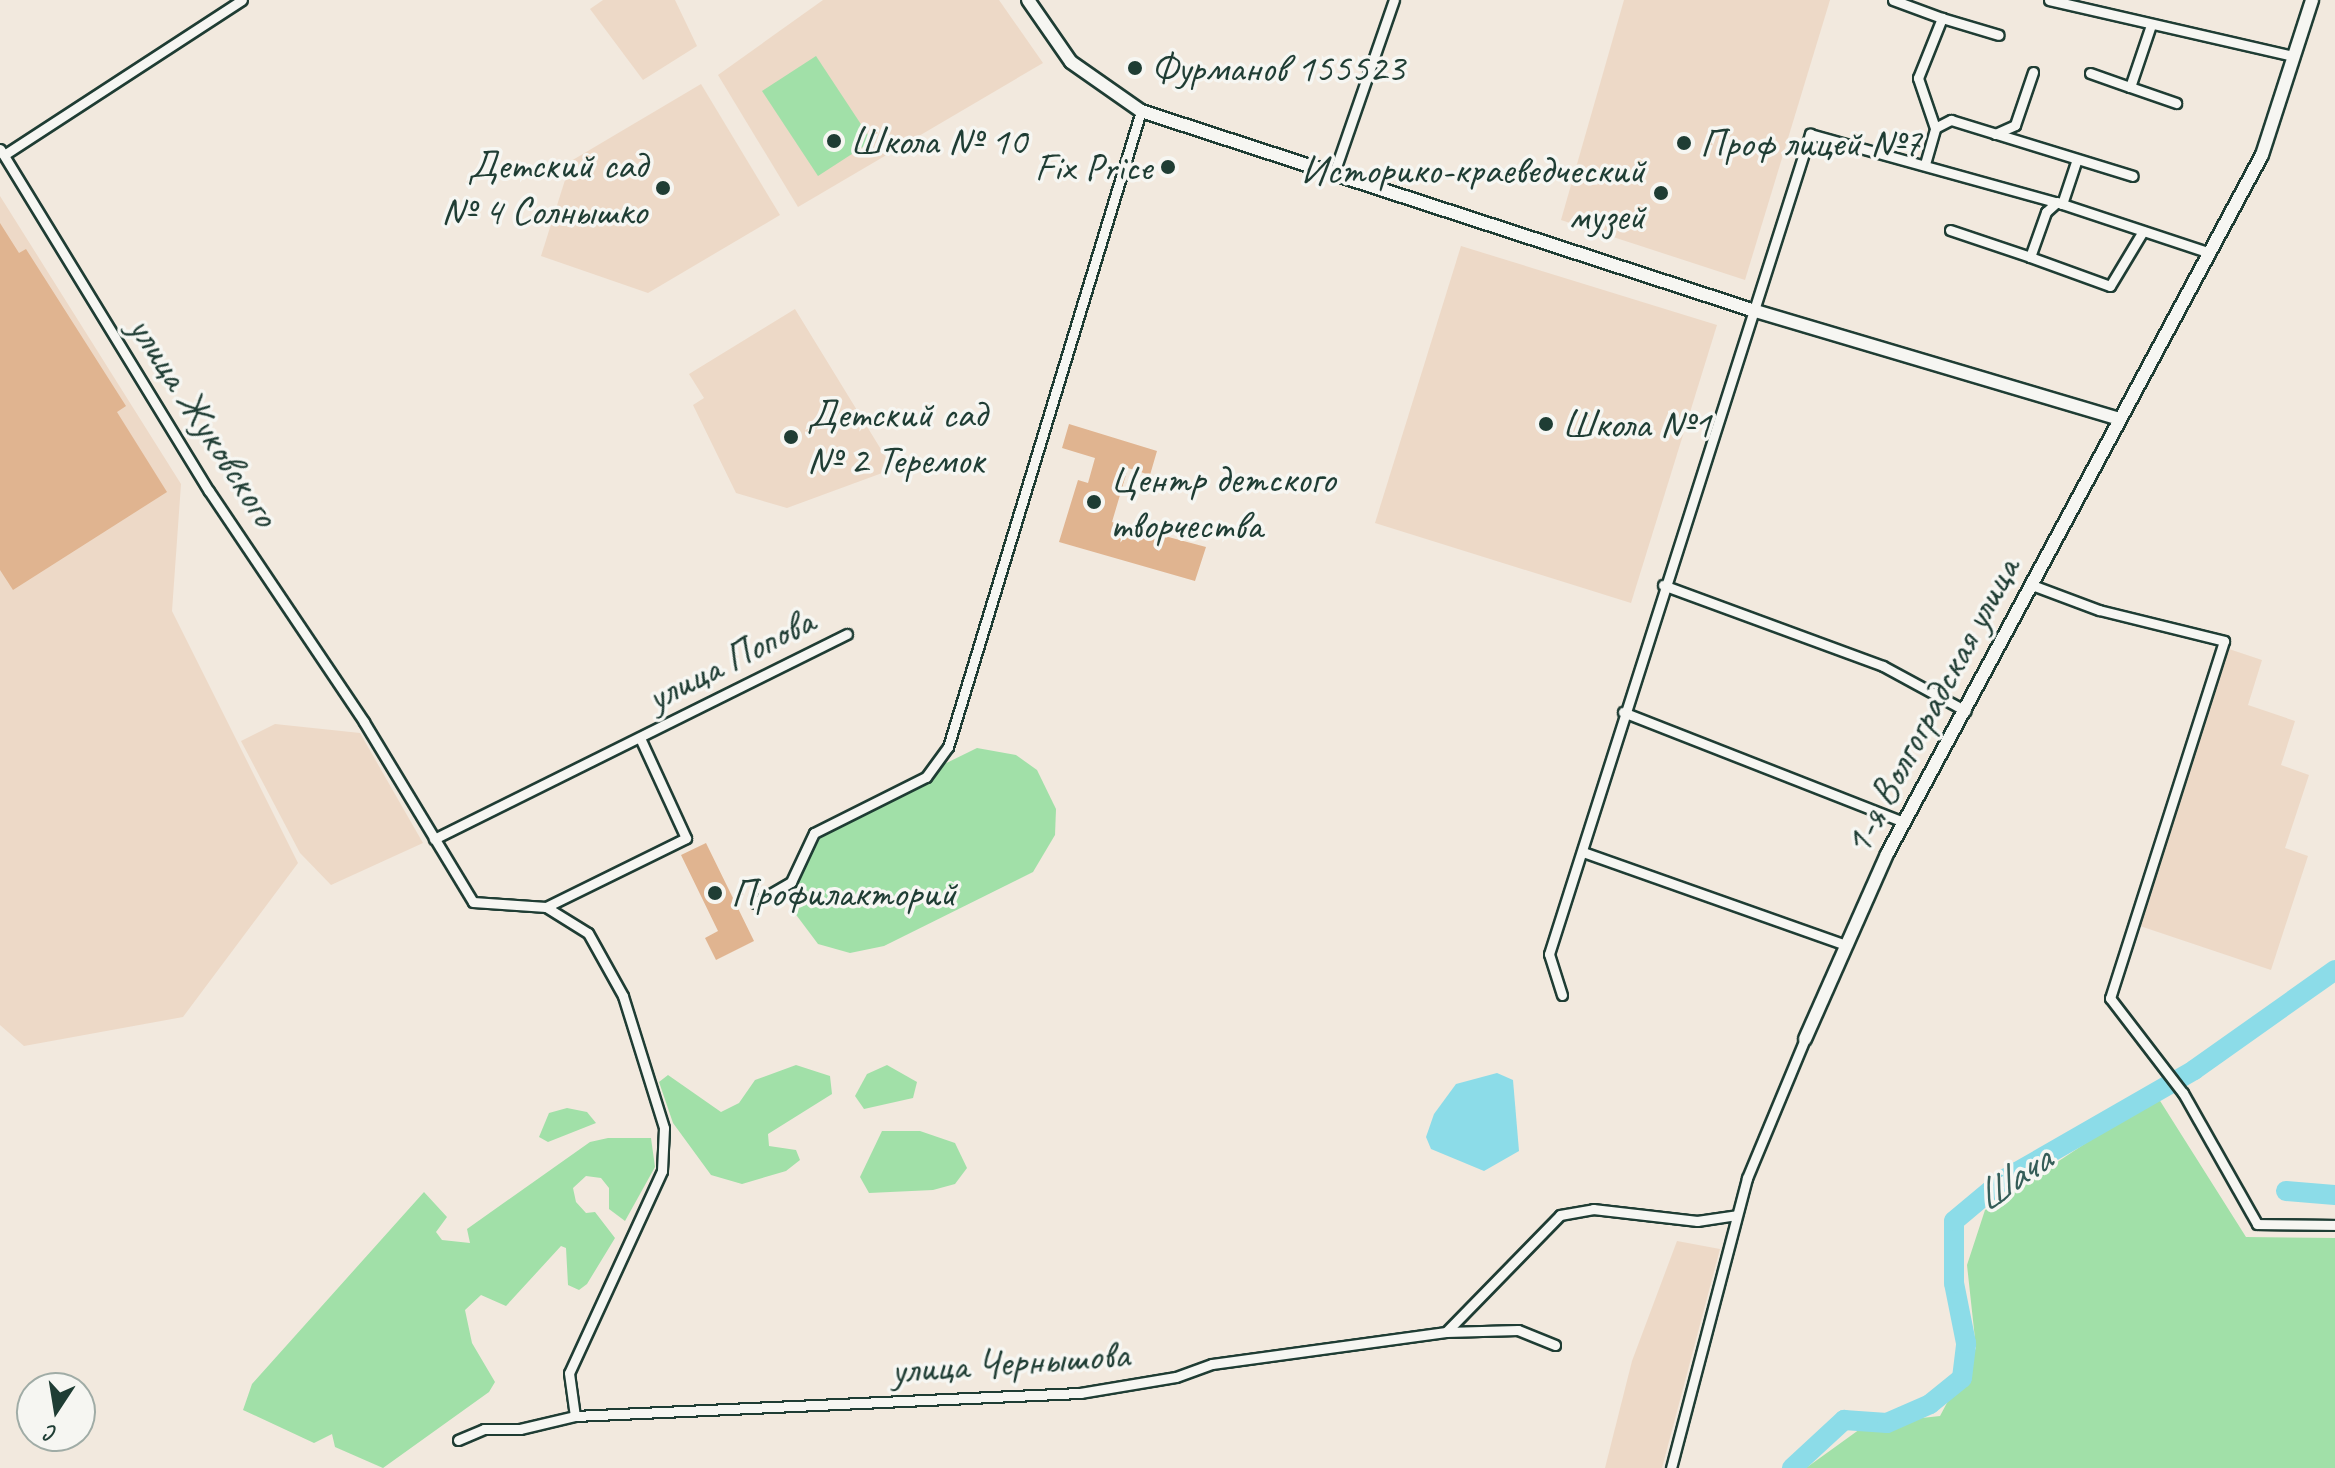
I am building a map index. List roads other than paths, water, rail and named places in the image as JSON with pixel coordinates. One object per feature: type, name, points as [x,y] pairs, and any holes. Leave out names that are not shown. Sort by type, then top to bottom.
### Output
[{"type":"street","points":[[2,152],[242,0]]},
{"type":"street","points":[[1028,0],[1071,62],[1141,111],[1335,170],[1752,310],[2116,418]]},
{"type":"street","points":[[1335,170],[1394,0]]},
{"type":"street","points":[[1893,0],[1999,35]]},
{"type":"street","points":[[2049,0],[2294,56]]},
{"type":"street","name":"1-я Волгоградская улица","points":[[1671,1468],[1737,1215],[1767,1119],[1904,822],[1966,711],[2116,418],[2262,155],[2312,0]]},
{"type":"street","points":[[1925,164],[1935,128],[1918,78],[1942,18]]},
{"type":"street","points":[[2130,87],[2151,25]]},
{"type":"street","points":[[1995,134],[2015,125],[2033,72]]},
{"type":"street","points":[[2090,73],[2176,103]]},
{"type":"street","points":[[755,903],[791,882],[814,833],[926,777],[948,747],[1141,111]]},
{"type":"street","points":[[1935,128],[1951,120],[2133,176]]},
{"type":"street","points":[[1562,995],[1549,954],[1663,585],[1810,134],[2060,203],[2210,253]]},
{"type":"street","name":"улица Жуковского","points":[[2,152],[209,491],[364,722],[473,902],[546,907]]},
{"type":"street","points":[[2030,257],[2046,212],[2060,203],[2077,159]]},
{"type":"street","points":[[1950,230],[2110,286],[2143,231]]},
{"type":"street","points":[[1663,585],[1883,666],[1966,711]]},
{"type":"street","points":[[2032,585],[2099,610],[2224,641],[2110,998],[2183,1093],[2257,1224],[2335,1225]]},
{"type":"street","name":"улица Попова","points":[[434,839],[847,634]]},
{"type":"street","points":[[1623,712],[1904,822]]},
{"type":"street","name":"улица Попова","points":[[546,907],[686,838],[640,738]]},
{"type":"street","points":[[1583,852],[1845,945]]},
{"type":"street","points":[[546,907],[588,933],[623,996],[657,1101],[662,1171],[569,1373],[575,1416]]},
{"type":"street","points":[[1446,1332],[1560,1215],[1593,1209],[1697,1221],[1737,1215]]},
{"type":"street","name":"улица Чернышова","points":[[458,1440],[484,1429],[520,1429],[575,1416],[1080,1393],[1176,1377],[1212,1364],[1446,1332],[1518,1330],[1555,1345]]},
{"type":"water","points":[[1497,1073],[1513,1080],[1519,1151],[1484,1171],[1431,1149],[1426,1137],[1434,1114],[1456,1084]]},
{"type":"waterway","name":"Шача","points":[[1792,1468],[1844,1420],[1887,1423],[1930,1404],[1962,1378],[1966,1343],[1954,1283],[1954,1221],[2003,1180],[2194,1070],[2335,970]]},
{"type":"waterway","points":[[2286,1191],[2335,1195]]},
{"type":"place","name":"Фурманов 155523","points":[[1135,68]]},
{"type":"place","name":"Школа № 10","points":[[834,141]]},
{"type":"place","name":"Проф лицей №7","points":[[1684,143]]},
{"type":"place","name":"Fix Price","points":[[1168,167]]},
{"type":"place","name":"Детский сад № 4 Солнышко","points":[[663,188]]},
{"type":"place","name":"Историко-краеведческий музей","points":[[1661,193]]},
{"type":"place","name":"Школа №1","points":[[1546,424]]},
{"type":"place","name":"Детский сад № 2 Теремок","points":[[791,437]]},
{"type":"place","name":"Центр детского творчества","points":[[1094,502]]},
{"type":"place","name":"Профилакторий","points":[[715,893]]}]
